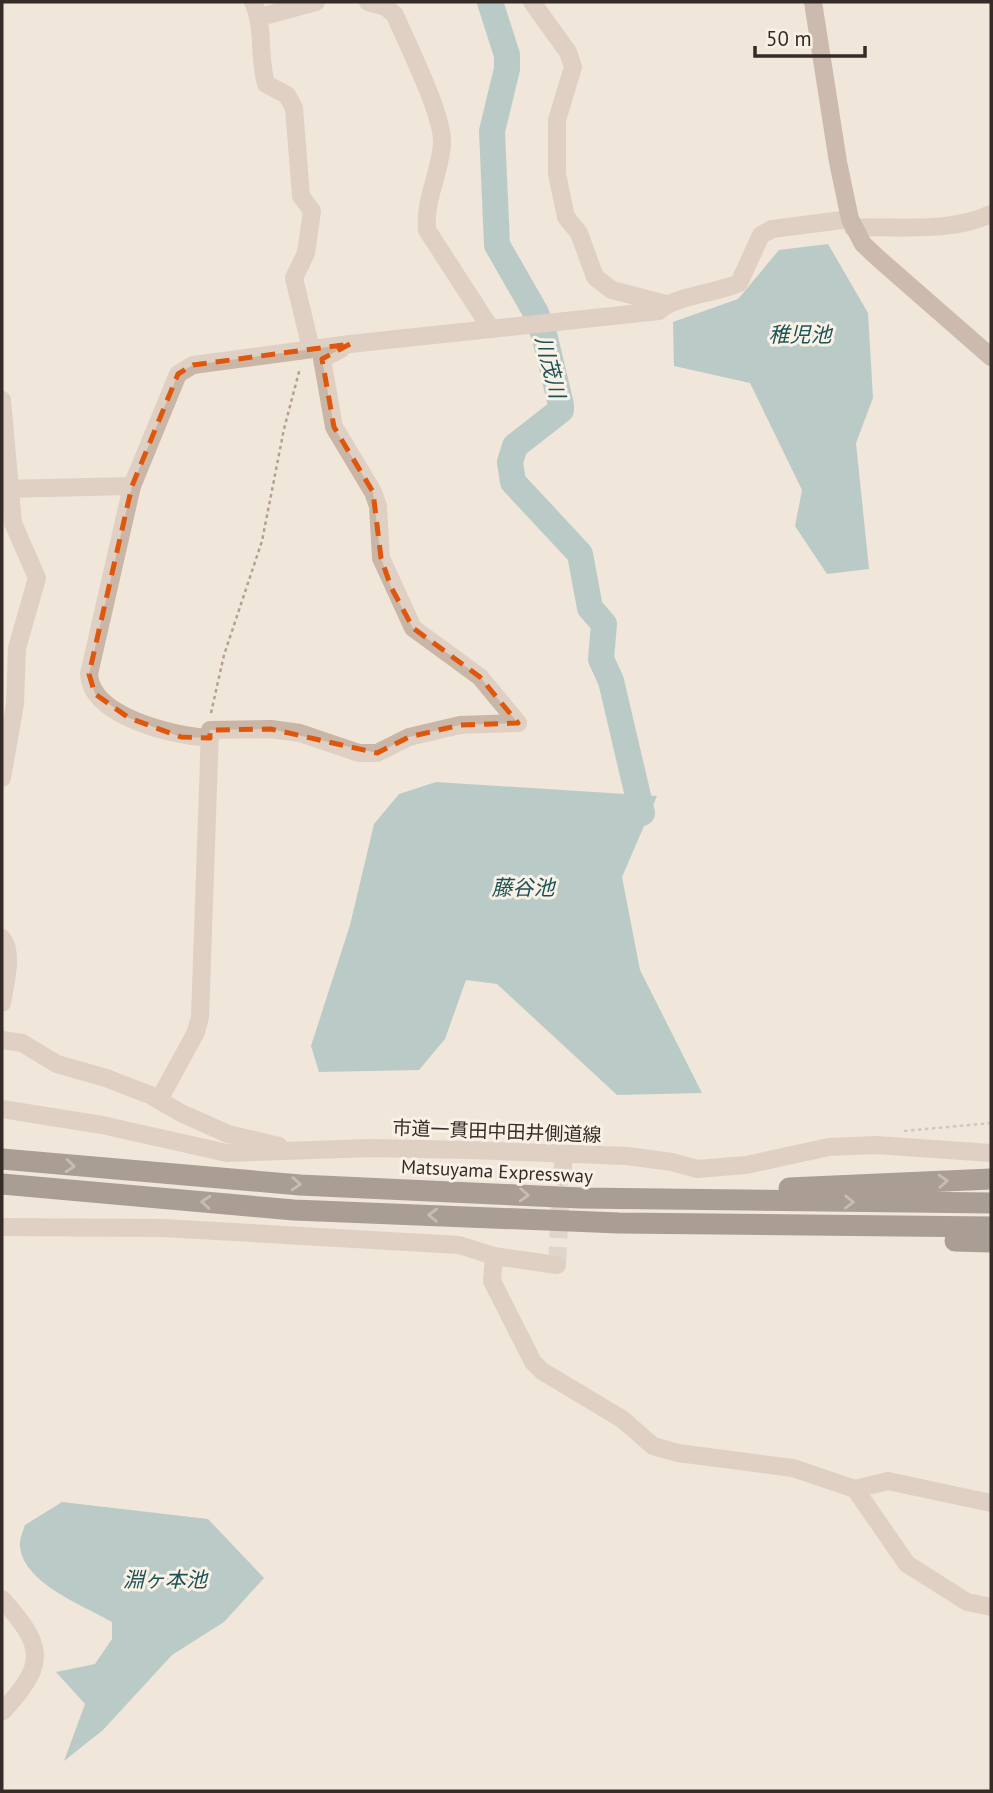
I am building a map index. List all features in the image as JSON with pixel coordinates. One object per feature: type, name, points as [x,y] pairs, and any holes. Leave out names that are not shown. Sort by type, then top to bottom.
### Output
[{"type":"highway","name":"Matsuyama Expressway","points":[[2,1159],[300,1185],[581,1198],[991,1203]]},
{"type":"highway","points":[[581,1198],[991,1179]]},
{"type":"highway","points":[[2,1184],[294,1210],[991,1242]]},
{"type":"highway","points":[[619,1223],[991,1227]]},
{"type":"street","points":[[316,2],[256,9],[261,67],[266,83],[287,95],[294,108],[301,196],[312,211],[306,253],[294,278],[317,354],[334,427],[373,492],[378,506],[381,558],[413,628],[480,677],[518,723],[460,725],[409,737],[377,753],[359,753],[300,733],[271,729],[181,737],[129,718],[95,694],[89,686],[89,674],[132,486],[178,374],[193,365],[317,354],[350,344],[659,311],[666,304]]},
{"type":"street","points":[[368,2],[386,7],[395,15],[437,119],[442,141],[425,215],[427,230],[491,329]]},
{"type":"street","points":[[532,2],[568,52],[573,67],[557,120],[557,174],[566,217],[579,233],[595,277],[612,290],[666,304],[721,291],[739,283],[761,235],[772,229],[852,223],[901,225],[926,230],[991,214]]},
{"type":"street","points":[[813,2],[838,162],[852,223],[863,244],[991,358]]},
{"type":"street","points":[[2,400],[6,489],[13,523],[37,578],[17,648],[15,704],[2,778]]},
{"type":"street","points":[[6,489],[132,486]]},
{"type":"street","points":[[159,1100],[196,1032],[200,1017],[210,734]]},
{"type":"street","points":[[2,938],[6,943],[7,969],[2,1003]]},
{"type":"street","points":[[2,1040],[22,1043],[57,1064],[106,1078],[159,1100],[228,1134],[306,1153]]},
{"type":"street","name":"市道一貫田中田井側道線","points":[[2,1109],[102,1125],[227,1153],[306,1153],[371,1148],[627,1156],[672,1162],[697,1169],[746,1165],[829,1147],[876,1145],[991,1153]]},
{"type":"street","points":[[562,1177],[564,1154]]},
{"type":"street","points":[[2,1227],[163,1228],[459,1245],[494,1256],[557,1265]]},
{"type":"street","points":[[494,1256],[492,1281],[533,1362],[622,1419],[653,1446],[678,1453],[793,1468],[855,1489],[888,1481],[991,1503]]},
{"type":"street","points":[[855,1489],[906,1564],[967,1602],[991,1607]]},
{"type":"street","points":[[2,1599],[22,1621],[35,1646],[36,1668],[23,1689],[2,1712]]},
{"type":"path","points":[[210,734],[224,655],[262,541],[284,429],[302,360],[317,354]]},
{"type":"path","points":[[876,1145],[907,1129],[991,1123]]},
{"type":"highlighted area","points":[[350,344],[322,359],[334,427],[373,492],[381,558],[391,587],[413,628],[480,677],[518,723],[460,725],[409,737],[377,753],[271,729],[210,730],[210,738],[181,737],[129,718],[95,694],[89,674],[132,486],[178,374],[193,365]]},
{"type":"water","name":"稚児池","points":[[828,244],[868,313],[873,398],[856,443],[869,569],[827,574],[795,526],[802,490],[750,383],[674,366],[673,322],[738,299],[779,250]]},
{"type":"water","name":"藤谷池","points":[[436,782],[657,796],[622,877],[640,970],[702,1093],[617,1095],[497,984],[466,980],[445,1039],[419,1070],[319,1072],[311,1046],[350,925],[374,824],[399,794]]},
{"type":"water","name":"淵ヶ本池","points":[[62,1502],[208,1519],[264,1578],[224,1622],[172,1655],[103,1730],[64,1761],[85,1704],[56,1672],[95,1664],[112,1639],[112,1622],[44,1583],[24,1560],[20,1544],[25,1525]]},
{"type":"waterway","name":"川茂川","points":[[490,2],[507,55],[507,69],[492,131],[497,245],[536,313],[545,338],[561,405],[561,410],[515,446],[510,462],[513,482],[580,554],[590,608],[604,624],[601,659],[611,681],[642,813]]},
{"type":"tunnel","points":[[557,1265],[561,1184]]}]
